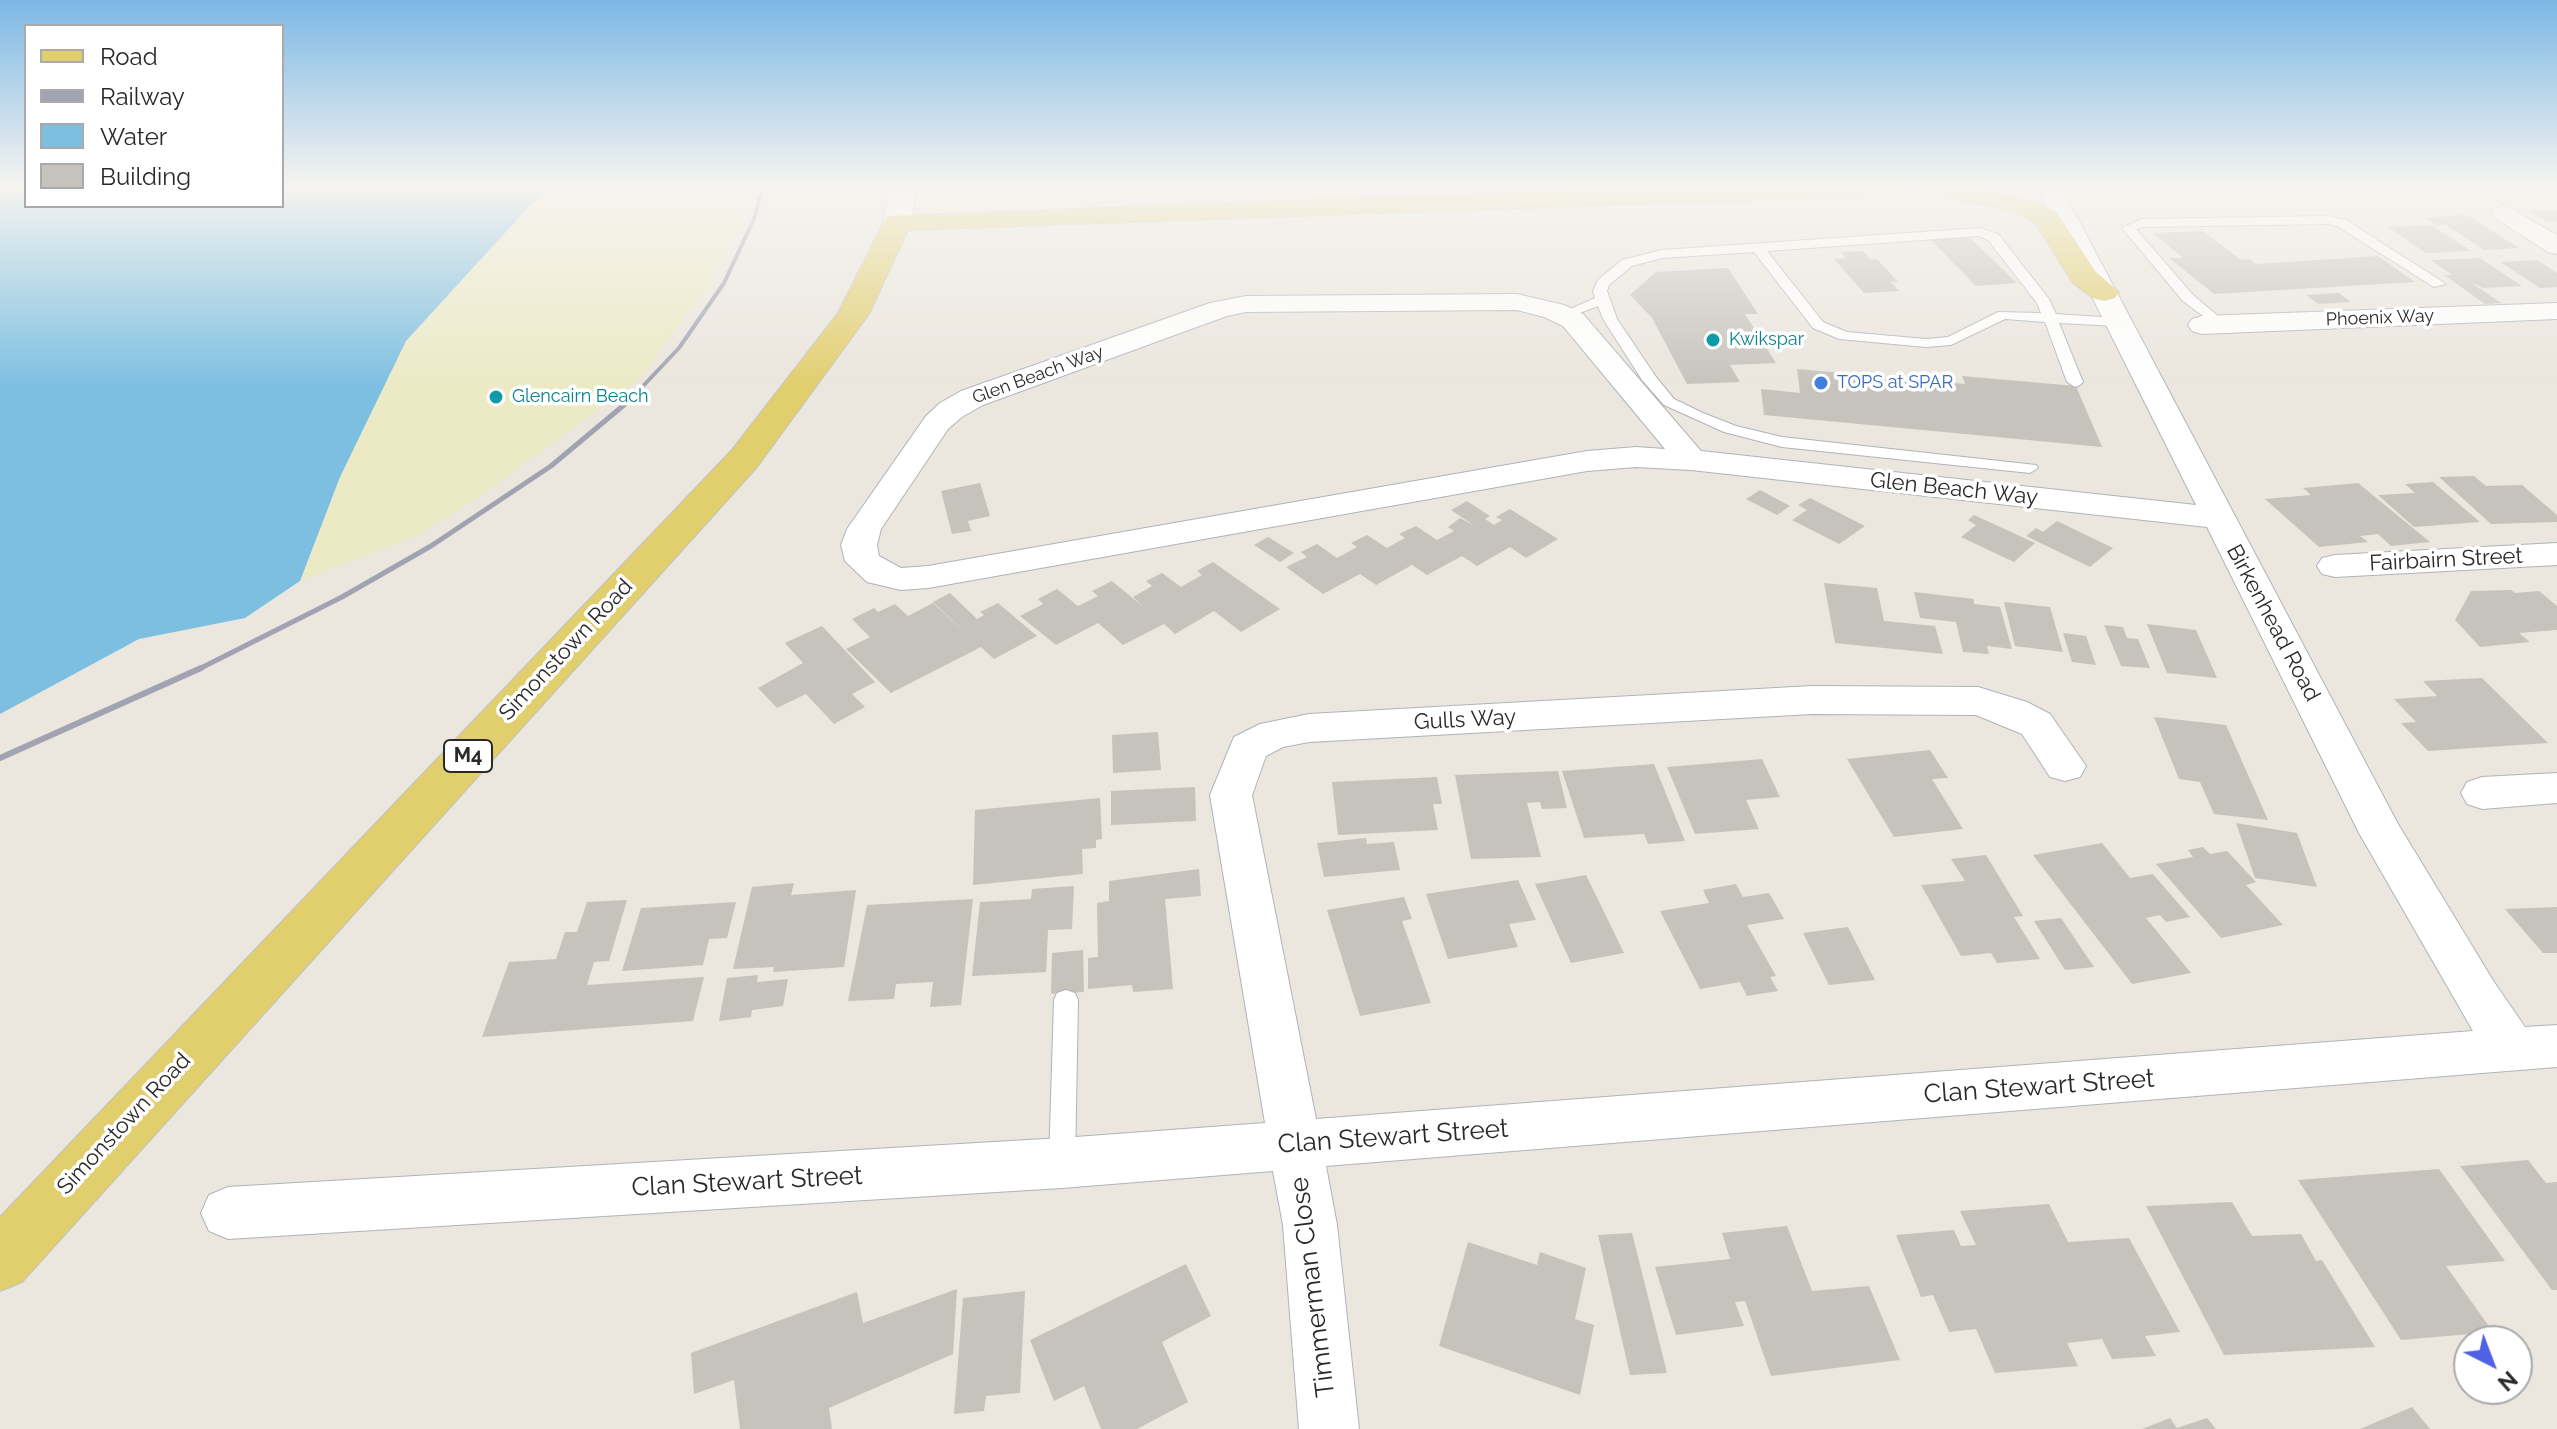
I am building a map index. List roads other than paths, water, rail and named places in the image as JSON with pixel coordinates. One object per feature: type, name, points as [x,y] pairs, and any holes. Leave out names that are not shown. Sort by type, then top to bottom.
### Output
[{"type":"main road","name":"Simonstown Road","points":[[0,1261],[744,459],[853,314],[885,254]]},
{"type":"main road","points":[[2069,254],[2084,277],[2104,292]]},
{"type":"street","name":"Birkenhead Road","points":[[2084,254],[2116,322],[2381,833],[2535,1049]]},
{"type":"street","name":"Glen Beach Way","points":[[1691,460],[1584,331],[1564,315],[1517,302],[1258,303],[1220,309],[972,398],[951,410],[937,423],[864,529],[859,545],[863,561],[880,574],[901,579],[928,577],[1587,461],[1636,457],[1691,460],[2217,518]]},
{"type":"street","name":"Phoenix Way","points":[[2211,325],[2557,311]]},
{"type":"street","name":"Fairbairn Street","points":[[2335,566],[2557,554]]},
{"type":"street","name":"Gulls Way","points":[[1294,1145],[1231,795],[1248,747],[1274,734],[1309,728],[1812,700],[1978,701],[2013,712],[2036,724],[2065,766]]},
{"type":"street","points":[[2482,793],[2557,788]]},
{"type":"street","name":"Clan Stewart Street","points":[[228,1213],[1062,1163],[2535,1049]]},
{"type":"street","name":"Timmerman Close","points":[[1294,1145],[1310,1225],[1329,1429]]},
{"type":"lane","points":[[1681,254],[1639,258],[1614,271],[1603,283],[1602,300],[1610,319],[1650,380],[1669,402],[1730,429],[1814,446],[2030,468]]},
{"type":"lane","points":[[1763,254],[1818,325],[1844,336],[1938,343],[1959,339],[1982,323],[2003,315],[2116,322]]},
{"type":"lane","points":[[2006,254],[2044,302],[2075,382]]},
{"type":"lane","points":[[2150,254],[2211,325]]},
{"type":"lane","points":[[2390,254],[2439,284]]},
{"type":"lane","points":[[1564,315],[1602,300]]},
{"type":"lane","points":[[1062,1163],[1066,1000]]},
{"type":"water","points":[[0,254],[486,254],[406,341],[340,477],[300,581],[245,618],[139,639],[0,714]]},
{"type":"railway","points":[[629,400],[679,348],[724,283],[738,254]]},
{"type":"railway","points":[[201,668],[342,597],[431,546],[551,466],[629,400]]},
{"type":"railway","points":[[0,758],[201,668]]},
{"type":"railway","points":[[197,670],[201,668]]},
{"type":"place","name":"Kwikspar","points":[[1713,340]]},
{"type":"place","name":"TOPS at SPAR","points":[[1821,383]]},
{"type":"place","name":"Glencairn Beach","points":[[496,397]]}]
